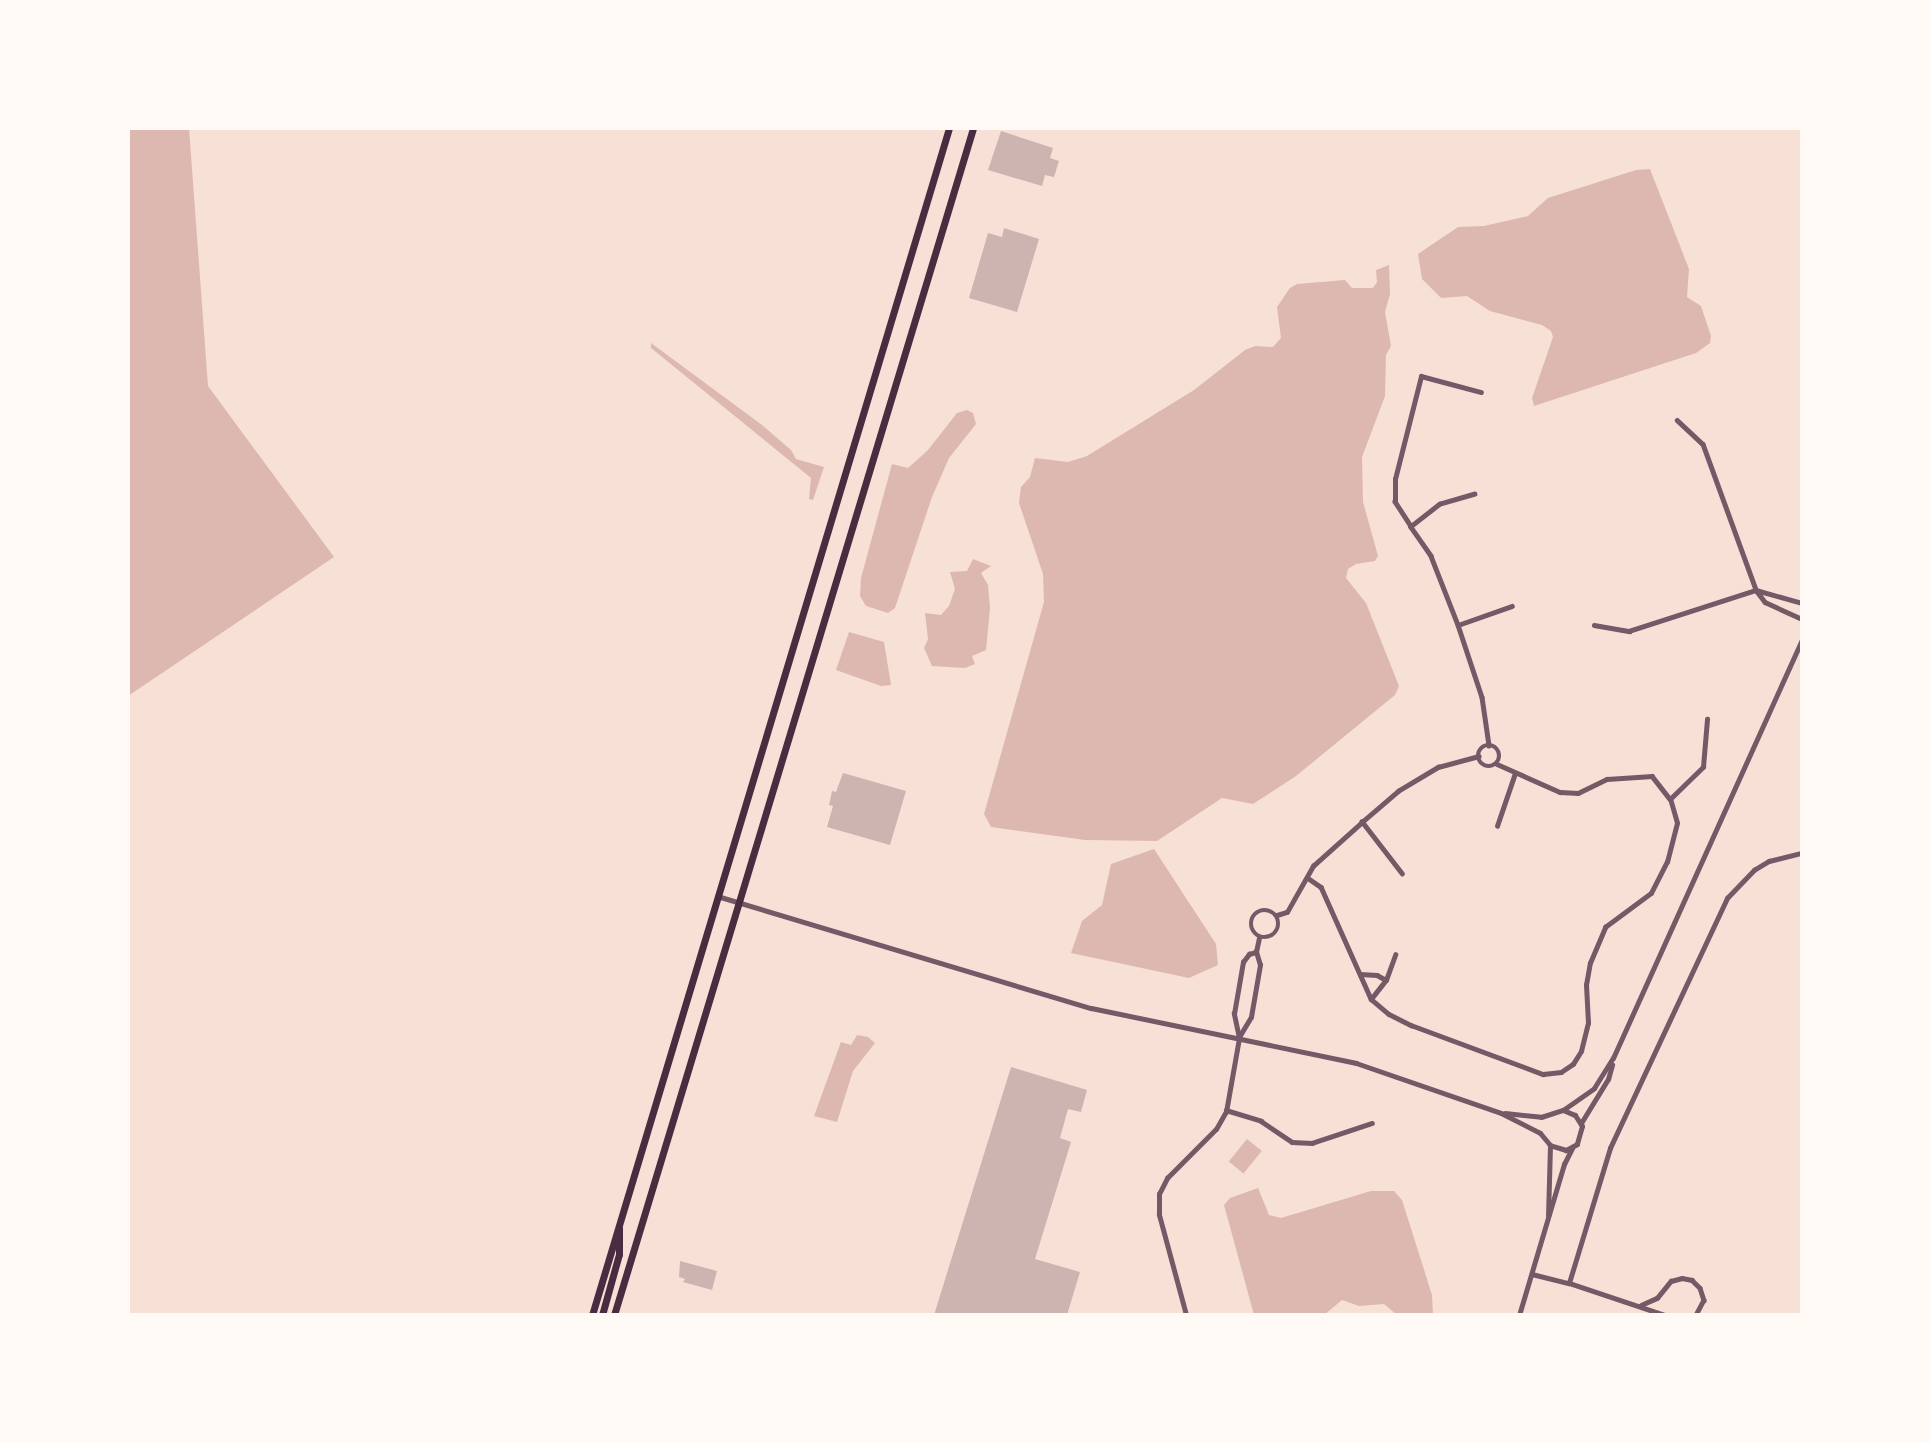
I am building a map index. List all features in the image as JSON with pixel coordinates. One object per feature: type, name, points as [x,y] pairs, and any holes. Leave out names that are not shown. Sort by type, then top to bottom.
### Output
[{"type":"main road","points":[[592,1315],[949,128]]},
{"type":"main road","points":[[614,1315],[973,128]]},
{"type":"main road","points":[[602,1315],[620,1254],[619,1221]]},
{"type":"street","points":[[1481,392],[1421,376],[1395,478],[1395,502],[1432,556],[1482,697],[1489,745]]},
{"type":"street","points":[[1677,420],[1703,444],[1756,590],[1765,603],[1802,619]]},
{"type":"street","points":[[1411,527],[1440,504],[1475,494]]},
{"type":"street","points":[[1594,625],[1629,631],[1756,590],[1802,603]]},
{"type":"street","points":[[1458,625],[1512,606]]},
{"type":"street","points":[[1502,1113],[1541,1117],[1563,1110],[1594,1088],[1613,1058],[1802,640]]},
{"type":"street","points":[[1670,799],[1703,767],[1707,719]]},
{"type":"street","points":[[1308,878],[1321,887],[1371,999],[1389,1014],[1434,1035],[1543,1074],[1561,1072],[1573,1064],[1581,1051],[1588,1024],[1586,985],[1590,963],[1605,927],[1650,893],[1667,862],[1677,822],[1670,799],[1652,776],[1607,779],[1578,793],[1560,792],[1497,764],[1490,767],[1483,765],[1479,756],[1481,750],[1489,745],[1496,747],[1500,754],[1497,764]]},
{"type":"street","points":[[1277,915],[1287,912],[1313,866],[1398,791],[1438,767],[1479,756]]},
{"type":"street","points":[[1497,826],[1515,773]]},
{"type":"street","points":[[1362,822],[1402,874]]},
{"type":"street","points":[[1569,1283],[1610,1148],[1727,898],[1754,870],[1769,861],[1802,852]]},
{"type":"street","points":[[717,895],[1091,1009],[1356,1063],[1502,1113],[1540,1133],[1550,1145],[1561,1150],[1572,1148]]},
{"type":"street","points":[[1259,910],[1270,910],[1277,915],[1279,928],[1272,937],[1259,938],[1251,931],[1251,918],[1259,910]]},
{"type":"street","points":[[1186,1315],[1159,1215],[1159,1194],[1167,1178],[1216,1129],[1226,1110],[1239,1038],[1251,1017],[1259,965],[1256,952],[1259,938]]},
{"type":"street","points":[[1239,1038],[1234,1014],[1243,962],[1249,954],[1256,952]]},
{"type":"street","points":[[1371,999],[1386,980],[1395,955]]},
{"type":"street","points":[[1360,974],[1377,975],[1386,980]]},
{"type":"street","points":[[1519,1315],[1548,1214],[1572,1148],[1581,1139],[1581,1123],[1608,1079],[1613,1058]]},
{"type":"street","points":[[1226,1110],[1261,1121],[1292,1142],[1312,1143],[1372,1123]]},
{"type":"street","points":[[1563,1110],[1575,1115],[1581,1123]]},
{"type":"street","points":[[1548,1214],[1546,1195],[1550,1145]]},
{"type":"street","points":[[1532,1274],[1569,1283],[1665,1315]]},
{"type":"street","points":[[1638,1306],[1650,1303],[1671,1281],[1682,1278],[1692,1280],[1700,1288],[1704,1300],[1696,1315]]},
{"type":"shaded area","points":[[128,128],[189,128],[208,386],[334,557],[128,696]]},
{"type":"shaded area","points":[[1650,169],[1689,269],[1687,297],[1701,306],[1711,336],[1710,343],[1696,353],[1534,406],[1532,398],[1553,337],[1551,331],[1542,325],[1490,311],[1467,296],[1441,298],[1422,279],[1418,254],[1458,227],[1484,226],[1528,216],[1548,198],[1636,170]]},
{"type":"shaded area","points":[[1389,265],[1390,294],[1385,312],[1391,346],[1386,355],[1385,396],[1362,457],[1363,502],[1378,556],[1375,561],[1356,564],[1348,569],[1346,578],[1366,603],[1399,686],[1395,695],[1296,776],[1253,804],[1222,798],[1157,841],[1085,840],[991,827],[984,814],[1044,602],[1043,574],[1019,503],[1021,487],[1030,477],[1035,458],[1068,462],[1087,456],[1194,390],[1245,350],[1255,346],[1273,347],[1281,338],[1277,307],[1290,288],[1297,284],[1345,280],[1352,288],[1373,288],[1377,282],[1376,270]]},
{"type":"shaded area","points":[[651,343],[762,425],[791,450],[796,459],[824,467],[813,500],[809,499],[811,478],[651,348]]},
{"type":"shaded area","points":[[967,410],[973,413],[976,424],[949,458],[932,497],[895,608],[888,613],[866,606],[860,596],[861,578],[892,464],[908,468],[928,450],[957,413]]},
{"type":"shaded area","points":[[973,559],[991,566],[981,573],[988,585],[990,608],[986,650],[972,656],[975,664],[965,668],[932,666],[924,648],[928,639],[925,613],[941,615],[949,606],[955,589],[950,572],[967,571]]},
{"type":"shaded area","points":[[849,632],[884,642],[891,685],[881,686],[836,670]]},
{"type":"shaded area","points":[[1154,849],[1216,944],[1218,965],[1189,978],[1071,953],[1082,921],[1102,905],[1111,864]]},
{"type":"shaded area","points":[[857,1035],[868,1037],[875,1043],[853,1071],[837,1122],[814,1116],[841,1042],[851,1045]]},
{"type":"shaded area","points":[[1247,1139],[1262,1151],[1244,1173],[1229,1162]]},
{"type":"shaded area","points":[[1258,1188],[1269,1215],[1281,1218],[1371,1191],[1394,1191],[1402,1200],[1432,1295],[1433,1315],[1397,1315],[1384,1304],[1359,1306],[1342,1300],[1324,1315],[1254,1315],[1224,1205],[1230,1198]]},
{"type":"building","points":[[1001,131],[1053,148],[1050,158],[1059,161],[1054,177],[1045,175],[1042,186],[988,170]]},
{"type":"building","points":[[1004,228],[1039,239],[1017,312],[969,298],[988,233],[1002,237]]},
{"type":"building","points":[[843,773],[906,791],[890,845],[827,827],[833,806],[829,805],[832,791],[836,792]]},
{"type":"building","points":[[1011,1067],[1087,1090],[1081,1112],[1068,1109],[1060,1138],[1071,1142],[1035,1259],[1080,1272],[1067,1315],[934,1315]]},
{"type":"building","points":[[680,1261],[717,1271],[712,1290],[683,1282],[685,1279],[679,1277]]}]
